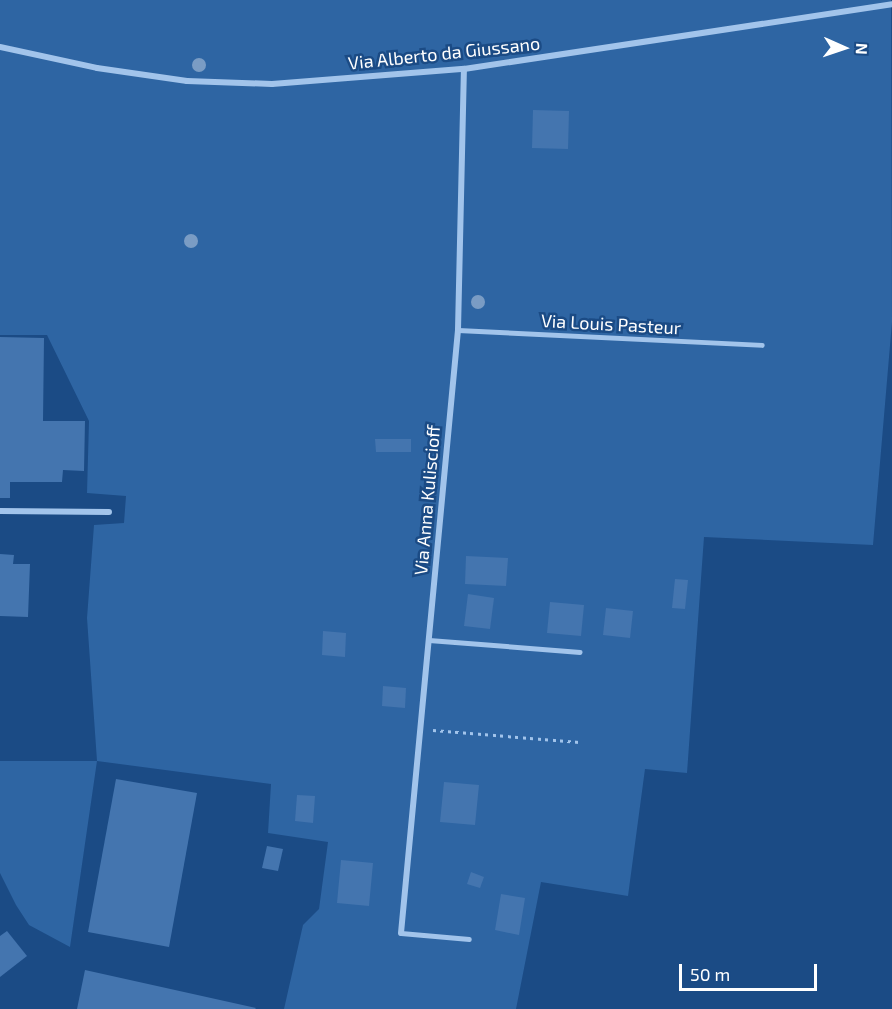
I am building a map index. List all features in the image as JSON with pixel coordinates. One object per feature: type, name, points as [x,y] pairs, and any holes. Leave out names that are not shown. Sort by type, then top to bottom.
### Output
[{"type":"street","name":"Via Alberto da Giussano","points":[[0,47],[97,68],[188,81],[272,84],[464,69],[891,4]]},
{"type":"street","name":"Via Anna Kuliscioff","points":[[401,933],[458,330],[464,69]]},
{"type":"street","points":[[0,511],[110,512]]},
{"type":"lane","name":"Via Louis Pasteur","points":[[458,330],[762,345]]},
{"type":"lane","points":[[429,640],[580,652]]},
{"type":"lane","points":[[401,933],[469,939]]},
{"type":"path","points":[[420,729],[580,741]]},
{"type":"shaded area","points":[[0,0],[891,0],[892,322],[873,545],[704,537],[687,773],[645,769],[628,896],[541,882],[516,1009],[284,1009],[303,925],[319,909],[328,842],[268,833],[271,784],[97,761],[87,618],[94,525],[124,523],[126,496],[87,493],[89,421],[47,335],[0,335]]},
{"type":"shaded area","points":[[0,761],[97,761],[70,947],[29,925],[0,873]]},
{"type":"building","points":[[533,110],[569,111],[568,149],[532,148]]},
{"type":"building","points":[[0,337],[44,338],[43,421],[85,421],[84,471],[63,470],[62,482],[10,482],[10,498],[0,498]]},
{"type":"building","points":[[375,439],[411,439],[411,452],[376,452]]},
{"type":"building","points":[[0,554],[14,555],[13,564],[30,564],[28,617],[0,616]]},
{"type":"building","points":[[466,556],[508,558],[506,586],[465,584]]},
{"type":"building","points":[[675,579],[688,580],[685,609],[672,608]]},
{"type":"building","points":[[468,594],[494,598],[490,629],[464,626]]},
{"type":"building","points":[[550,602],[584,605],[581,636],[547,633]]},
{"type":"building","points":[[606,608],[633,611],[630,638],[603,635]]},
{"type":"building","points":[[323,631],[346,633],[345,657],[322,655]]},
{"type":"building","points":[[383,686],[406,688],[405,708],[382,706]]},
{"type":"building","points":[[116,779],[197,793],[169,947],[88,932]]},
{"type":"building","points":[[444,782],[479,785],[475,825],[440,822]]},
{"type":"building","points":[[297,795],[315,796],[313,823],[295,821]]},
{"type":"building","points":[[267,846],[283,849],[278,871],[262,868]]},
{"type":"building","points":[[341,860],[373,863],[369,906],[337,903]]},
{"type":"building","points":[[471,872],[484,877],[480,888],[467,884]]},
{"type":"building","points":[[501,894],[525,898],[519,935],[495,930]]},
{"type":"building","points":[[7,931],[27,956],[0,977],[0,936]]},
{"type":"building","points":[[85,970],[256,1008],[77,1009]]}]
